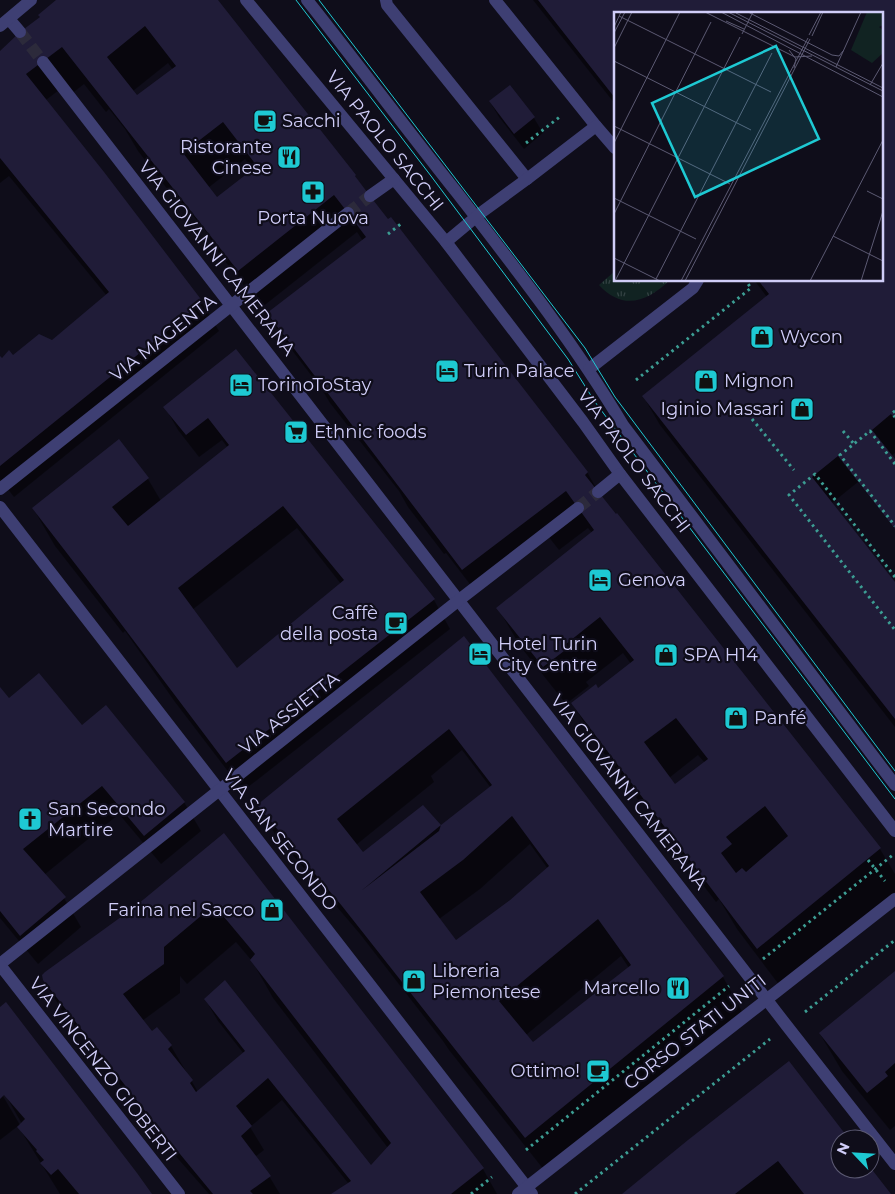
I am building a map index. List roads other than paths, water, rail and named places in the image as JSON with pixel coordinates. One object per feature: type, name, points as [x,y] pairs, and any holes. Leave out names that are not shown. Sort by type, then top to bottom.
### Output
[{"type":"street","points":[[20,32],[5,23],[31,0]]},
{"type":"street","name":"VIA PAOLO SACCHI","points":[[246,0],[446,242],[583,422],[620,474],[895,831]]},
{"type":"street","name":"VIA PAOLO SACCHI","points":[[307,0],[536,296],[589,369],[623,424],[895,785]]},
{"type":"street","points":[[386,0],[387,5],[527,179]]},
{"type":"street","points":[[494,0],[614,147]]},
{"type":"street","name":"VIA GIOVANNI CAMERANA","points":[[43,62],[786,1026],[895,1164]]},
{"type":"street","points":[[446,242],[482,212],[596,126]]},
{"type":"street","points":[[370,196],[394,179]]},
{"type":"street","name":"VIA MAGENTA","points":[[0,489],[348,213]]},
{"type":"street","points":[[589,369],[693,288],[697,281]]},
{"type":"street","points":[[598,492],[620,474]]},
{"type":"street","name":"VIA SAN SECONDO","points":[[0,506],[508,1164],[525,1191]]},
{"type":"street","name":"VIA ASSIETTA","points":[[0,965],[459,600],[578,508]]},
{"type":"street","name":"CORSO STATI UNITI","points":[[525,1191],[766,999],[893,893]]},
{"type":"street","name":"VIA VINCENZO GIOBERTI","points":[[0,965],[179,1194]]},
{"type":"tunnel","points":[[20,32],[43,62]]},
{"type":"tunnel","points":[[348,213],[370,196]]},
{"type":"tunnel","points":[[578,508],[598,492]]},
{"type":"tram line","points":[[296,0],[431,176],[568,359],[595,402],[895,799]]},
{"type":"tram line","points":[[319,0],[585,348],[615,397],[895,771]]},
{"type":"place","name":"Sacchi","points":[[265,121]]},
{"type":"place","name":"Ristorante Cinese","points":[[289,157]]},
{"type":"place","name":"Porta Nuova","points":[[313,192]]},
{"type":"place","name":"Wycon","points":[[762,337]]},
{"type":"place","name":"Turin Palace","points":[[447,371]]},
{"type":"place","name":"Mignon","points":[[706,381]]},
{"type":"place","name":"TorinoToStay","points":[[241,385]]},
{"type":"place","name":"Iginio Massari","points":[[802,409]]},
{"type":"place","name":"Ethnic foods","points":[[296,432]]},
{"type":"place","name":"Genova","points":[[600,580]]},
{"type":"place","name":"Caffè della posta","points":[[396,623]]},
{"type":"place","name":"Hotel Turin City Centre","points":[[480,654]]},
{"type":"place","name":"SPA H14","points":[[666,655]]},
{"type":"place","name":"Panfé","points":[[736,718]]},
{"type":"place","name":"San Secondo Martire","points":[[30,819]]},
{"type":"place","name":"Farina nel Sacco","points":[[272,910]]},
{"type":"place","name":"Libreria Piemontese","points":[[414,981]]},
{"type":"place","name":"Marcello","points":[[678,988]]},
{"type":"place","name":"Ottimo!","points":[[598,1071]]}]
